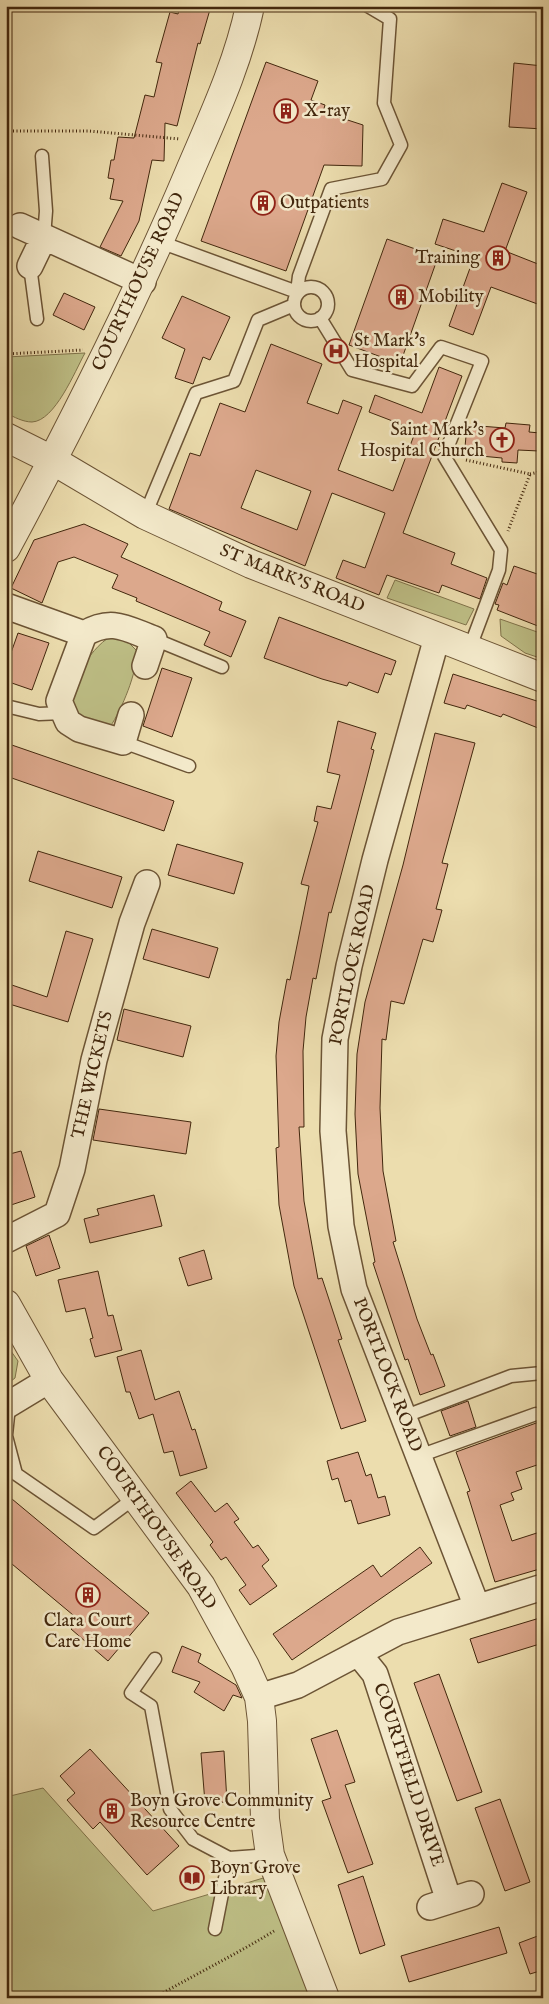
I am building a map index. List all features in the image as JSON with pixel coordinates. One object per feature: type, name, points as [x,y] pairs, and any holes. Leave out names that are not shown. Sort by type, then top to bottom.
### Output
[{"type":"street","name":"COURTHOUSE ROAD","points":[[6,548],[143,282],[243,38],[250,6]]},
{"type":"street","points":[[13,227],[44,236],[143,282]]},
{"type":"street","points":[[30,266],[44,236]]},
{"type":"street","name":"ST MARK'S ROAD","points":[[6,437],[52,460],[145,515],[251,564],[543,678]]},
{"type":"street","points":[[6,606],[84,634]]},
{"type":"street","points":[[131,715],[123,742],[79,728],[68,722],[62,713],[59,701],[84,634],[94,628],[113,624],[154,639],[145,666]]},
{"type":"street","name":"PORTLOCK ROAD","points":[[437,637],[375,860],[349,966],[335,1039],[333,1131],[341,1226],[354,1289],[477,1607]]},
{"type":"street","name":"THE WICKETS","points":[[6,1240],[15,1238],[57,1214],[72,1169],[94,1060],[132,924],[147,883]]},
{"type":"street","name":"COURTHOUSE ROAD","points":[[6,1304],[49,1380],[202,1586],[245,1666],[259,1697],[270,1855],[325,1998]]},
{"type":"street","points":[[8,1406],[49,1380]]},
{"type":"street","points":[[259,1697],[298,1685],[398,1632],[543,1587]]},
{"type":"street","name":"COURTFIELD DRIVE","points":[[358,1652],[375,1674],[450,1901]]},
{"type":"lane","points":[[160,242],[300,290],[316,287],[325,294],[328,304],[327,310],[320,318],[315,321],[304,319],[299,316],[294,306],[295,298],[300,290],[299,276],[331,189],[382,180],[402,145],[384,103],[390,18],[368,6]]},
{"type":"lane","points":[[42,156],[46,211],[44,236]]},
{"type":"lane","points":[[30,266],[37,319]]},
{"type":"lane","points":[[145,515],[196,393],[234,381],[258,320],[294,306]]},
{"type":"lane","points":[[320,318],[352,370],[360,373],[412,386],[441,346],[482,362],[444,456],[501,550],[499,570],[469,650]]},
{"type":"lane","points":[[154,639],[222,667]]},
{"type":"lane","points":[[6,706],[40,714],[62,713]]},
{"type":"lane","points":[[123,742],[189,766]]},
{"type":"lane","points":[[403,1416],[511,1376],[542,1373]]},
{"type":"lane","points":[[8,1406],[6,1436],[16,1474],[94,1528],[136,1497]]},
{"type":"lane","points":[[419,1456],[536,1414]]},
{"type":"lane","points":[[155,1659],[131,1693],[151,1706],[170,1809],[193,1839],[229,1858],[270,1855]]},
{"type":"lane","points":[[215,1929],[229,1858]]},
{"type":"path","points":[[6,131],[89,131],[202,141]]},
{"type":"path","points":[[6,354],[109,349]]},
{"type":"path","points":[[444,456],[530,474],[543,470]]},
{"type":"path","points":[[501,550],[530,474]]},
{"type":"path","points":[[154,1998],[294,1921]]},
{"type":"green space","points":[[85,353],[63,394],[49,413],[32,422],[6,413],[6,357]]},
{"type":"green space","points":[[395,580],[474,609],[466,625],[387,598]]},
{"type":"green space","points":[[500,619],[543,634],[543,659],[525,653],[501,636]]},
{"type":"green space","points":[[111,636],[124,638],[137,651],[128,691],[110,727],[74,715],[73,704],[74,693],[81,670],[94,651]]},
{"type":"green space","points":[[6,1344],[18,1361],[15,1378],[6,1385]]},
{"type":"green space","points":[[43,1788],[153,1911],[270,1876],[310,1998],[6,1998],[6,1797]]},
{"type":"building","points":[[185,6],[211,6],[200,44],[198,43],[177,126],[165,123],[164,161],[152,160],[139,221],[121,256],[100,247],[123,201],[110,199],[114,179],[108,178],[111,160],[114,160],[118,137],[134,138],[145,95],[154,97],[162,63],[156,62],[170,12],[178,14],[179,10],[184,11]]},
{"type":"building","points":[[266,62],[318,81],[311,100],[325,105],[323,112],[363,125],[362,166],[324,165],[286,271],[201,241]]},
{"type":"building","points":[[514,63],[543,66],[543,129],[509,127]]},
{"type":"building","name":"Training","points":[[502,183],[527,192],[505,251],[543,266],[543,306],[491,287],[473,335],[449,326],[474,257],[435,244],[443,219],[484,232]]},
{"type":"building","name":"Mobility","points":[[387,239],[438,257],[400,364],[349,345]]},
{"type":"building","points":[[64,293],[95,307],[84,330],[53,315]]},
{"type":"building","points":[[182,296],[230,317],[210,360],[203,357],[193,384],[175,378],[185,349],[162,338]]},
{"type":"building","points":[[271,344],[322,364],[307,403],[338,414],[343,400],[362,407],[338,470],[393,491],[416,430],[369,412],[375,395],[422,413],[439,367],[462,376],[403,533],[455,553],[451,564],[487,578],[480,599],[442,585],[439,593],[387,575],[379,595],[336,578],[343,560],[365,568],[385,513],[332,493],[305,566],[169,509],[190,453],[200,456],[220,403],[245,412]],"holes":[[[256,470],[311,491],[297,530],[241,508]]]},
{"type":"building","name":"Saint Mark's Hospital Church","points":[[506,423],[530,425],[529,432],[540,433],[539,451],[518,450],[517,463],[502,462],[502,458],[470,455],[470,448],[465,447],[467,425],[505,428]]},
{"type":"building","points":[[84,524],[128,544],[121,557],[222,602],[219,610],[246,621],[231,657],[204,645],[210,632],[136,601],[137,598],[112,588],[118,575],[74,557],[58,562],[42,603],[11,588],[34,540]]},
{"type":"building","points":[[514,566],[543,576],[543,628],[497,610],[499,605],[495,604],[503,583],[507,585]]},
{"type":"building","points":[[279,617],[396,661],[391,675],[385,673],[378,693],[349,682],[347,686],[322,679],[264,658]]},
{"type":"building","points":[[18,633],[49,643],[32,690],[6,681],[6,667]]},
{"type":"building","points":[[162,668],[192,678],[172,737],[143,726]]},
{"type":"building","points":[[453,674],[543,703],[543,730],[503,714],[501,717],[467,705],[465,709],[444,703]]},
{"type":"building","points":[[338,721],[376,733],[371,749],[374,750],[366,781],[331,913],[329,912],[316,979],[313,978],[306,1017],[303,1051],[304,1127],[299,1127],[304,1201],[318,1279],[322,1278],[342,1339],[338,1340],[366,1421],[341,1429],[294,1286],[279,1205],[276,1148],[279,1147],[276,1056],[279,1022],[287,979],[290,980],[309,886],[301,884],[318,822],[314,821],[317,806],[331,809],[340,775],[327,772]]},
{"type":"building","points":[[435,733],[475,743],[442,863],[448,864],[436,909],[442,910],[433,942],[423,939],[404,1004],[391,1001],[386,1040],[382,1039],[380,1108],[383,1171],[396,1241],[393,1242],[417,1319],[445,1386],[420,1395],[408,1359],[405,1360],[373,1263],[375,1262],[358,1174],[355,1114],[357,1054],[365,1002],[403,865]]},
{"type":"building","points":[[6,743],[174,801],[164,831],[6,776]]},
{"type":"building","points":[[177,844],[243,863],[234,894],[168,875]]},
{"type":"building","points":[[38,851],[122,877],[112,908],[29,881]]},
{"type":"building","points":[[152,929],[218,948],[209,978],[143,959]]},
{"type":"building","points":[[66,931],[93,939],[68,1022],[6,1003],[6,983],[47,997]]},
{"type":"building","points":[[124,1009],[191,1026],[183,1057],[117,1040]]},
{"type":"building","points":[[99,1109],[191,1122],[186,1154],[93,1140]]},
{"type":"building","points":[[21,1151],[35,1197],[11,1205],[6,1190],[6,1155]]},
{"type":"building","points":[[154,1195],[162,1226],[90,1243],[84,1219],[99,1215],[97,1209]]},
{"type":"building","points":[[49,1235],[60,1268],[36,1276],[26,1246]]},
{"type":"building","points":[[204,1250],[212,1279],[188,1286],[179,1258]]},
{"type":"building","points":[[98,1271],[108,1316],[113,1315],[122,1350],[95,1357],[90,1339],[93,1338],[85,1308],[66,1312],[58,1280]]},
{"type":"building","points":[[141,1350],[155,1400],[179,1391],[192,1430],[195,1429],[207,1468],[180,1476],[173,1451],[164,1453],[153,1414],[139,1419],[130,1392],[126,1392],[117,1357]]},
{"type":"building","points":[[468,1401],[476,1427],[450,1436],[441,1411]]},
{"type":"building","points":[[543,1418],[543,1463],[516,1472],[522,1489],[511,1493],[514,1500],[500,1505],[512,1541],[543,1531],[543,1568],[495,1582],[467,1492],[470,1491],[456,1452],[539,1422]]},
{"type":"building","points":[[358,1452],[366,1476],[371,1474],[378,1498],[385,1496],[390,1515],[358,1524],[351,1500],[345,1502],[338,1478],[332,1480],[327,1461]]},
{"type":"building","points":[[191,1481],[215,1512],[227,1503],[239,1519],[234,1522],[253,1548],[258,1545],[269,1560],[262,1566],[277,1586],[250,1605],[239,1590],[246,1585],[226,1557],[221,1560],[210,1545],[213,1542],[176,1493]]},
{"type":"building","name":"Clara Court Care Home","points":[[6,1494],[149,1613],[108,1661],[71,1629],[79,1620],[6,1559]]},
{"type":"building","points":[[420,1547],[432,1563],[292,1660],[273,1634],[373,1565],[381,1577]]},
{"type":"building","points":[[543,1617],[543,1643],[478,1663],[470,1639]]},
{"type":"building","points":[[182,1646],[201,1654],[198,1662],[236,1685],[242,1698],[233,1695],[224,1711],[194,1692],[200,1682],[172,1672]]},
{"type":"building","points":[[439,1674],[482,1792],[457,1801],[414,1683]]},
{"type":"building","points":[[337,1730],[355,1782],[345,1785],[373,1864],[348,1873],[322,1801],[331,1798],[311,1739]]},
{"type":"building","name":"Boyn Grove Community Resource Centre","points":[[90,1749],[179,1846],[147,1875],[100,1822],[93,1829],[67,1800],[75,1793],[60,1776]]},
{"type":"building","points":[[224,1751],[227,1802],[205,1803],[201,1753]]},
{"type":"building","points":[[500,1799],[530,1882],[505,1891],[475,1808]]},
{"type":"building","points":[[363,1876],[385,1945],[360,1954],[338,1885]]},
{"type":"building","points":[[499,1927],[507,1953],[409,1982],[401,1956]]},
{"type":"building","points":[[543,1934],[543,1970],[530,1974],[519,1943]]},
{"type":"place","name":"X-ray","points":[[286,111]]},
{"type":"place","name":"Outpatients","points":[[263,203]]},
{"type":"place","name":"Training","points":[[498,258]]},
{"type":"place","name":"Mobility","points":[[401,297]]},
{"type":"place","name":"St Mark's Hospital","points":[[336,351]]},
{"type":"place","name":"Saint Mark's Hospital Church","points":[[502,440]]},
{"type":"place","name":"Clara Court Care Home","points":[[88,1595]]},
{"type":"place","name":"Boyn Grove Community Resource Centre","points":[[112,1811]]},
{"type":"place","name":"Boyn Grove Library","points":[[192,1878]]}]
